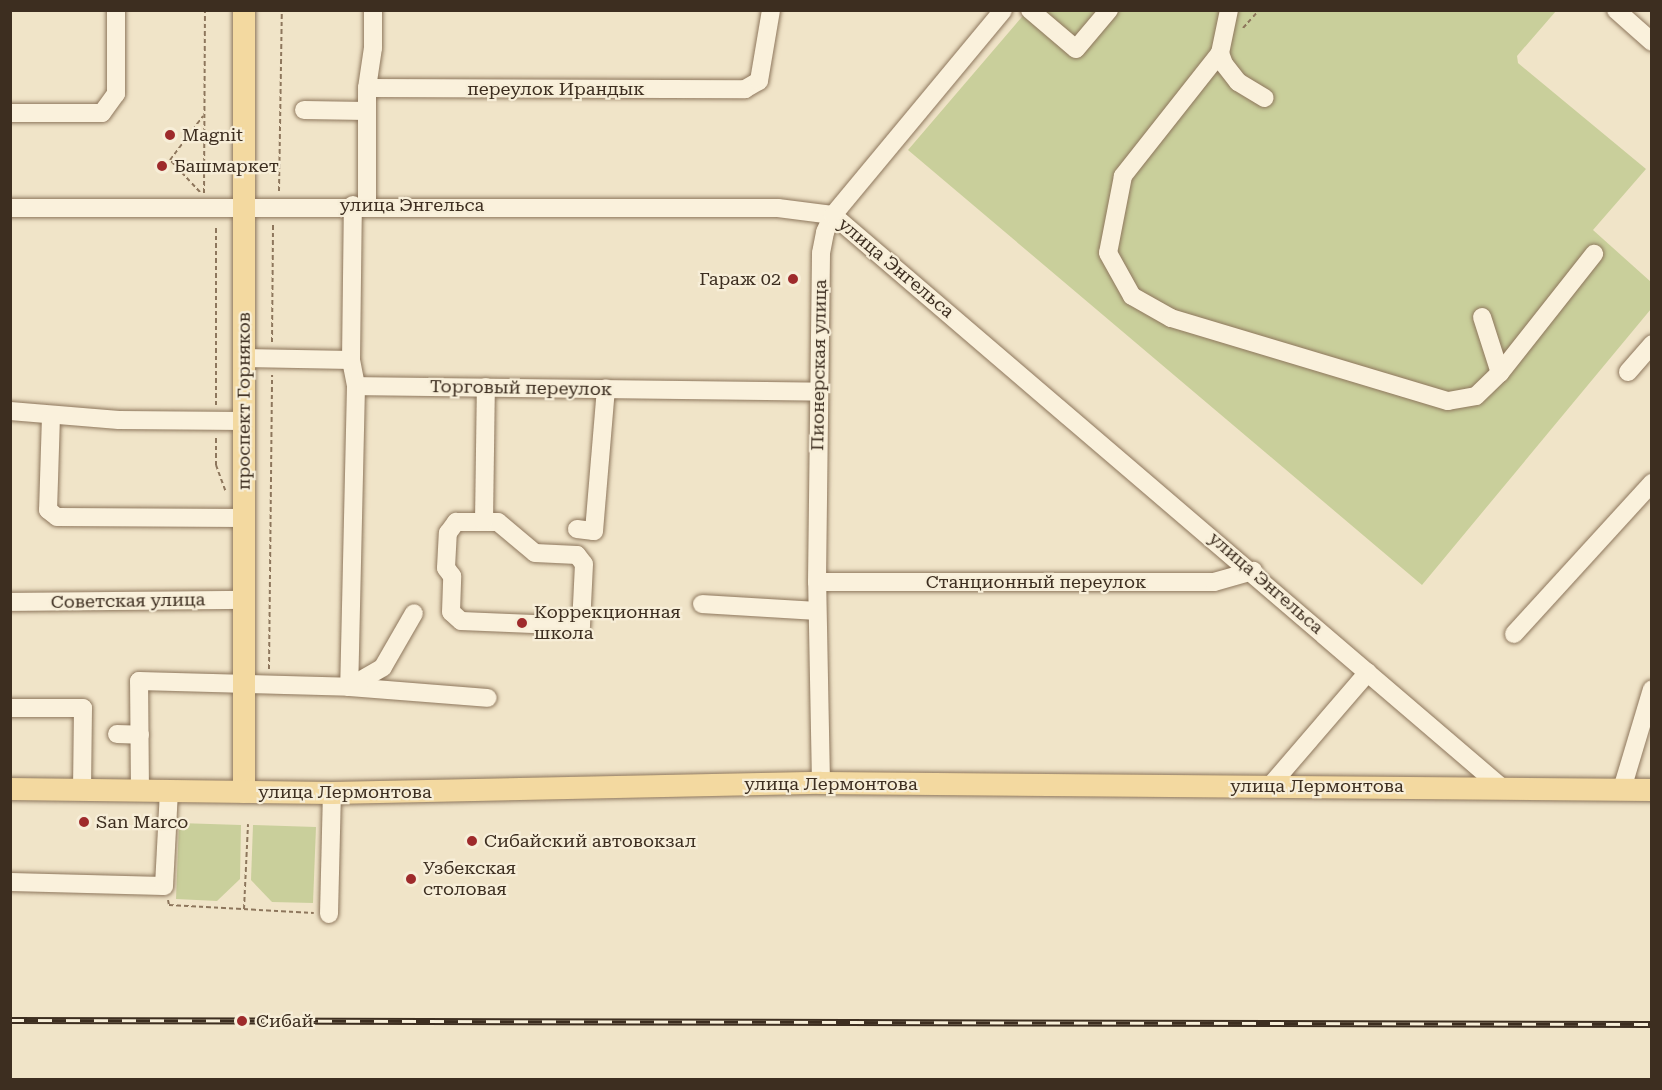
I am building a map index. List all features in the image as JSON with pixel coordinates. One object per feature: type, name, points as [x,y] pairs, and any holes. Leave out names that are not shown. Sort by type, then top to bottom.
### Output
[{"type":"main road","name":"проспект Горняков","points":[[244,10],[244,421],[240,518],[245,600],[244,792]]},
{"type":"main road","name":"улица Лермонтова","points":[[10,789],[332,794],[821,783],[1652,790]]},
{"type":"street","points":[[10,113],[102,113],[116,94],[116,10]]},
{"type":"street","points":[[349,687],[356,386],[351,360],[367,88],[373,48],[373,10]]},
{"type":"street","name":"переулок Ирандык","points":[[367,88],[745,89],[759,81],[771,10]]},
{"type":"street","name":"Пионерская улица","points":[[821,783],[817,582],[821,253],[834,215],[1003,10]]},
{"type":"street","points":[[1030,10],[1076,49],[1108,10]]},
{"type":"street","points":[[1229,10],[1220,53],[1123,176],[1108,253],[1132,296],[1171,318],[1448,401],[1476,396],[1500,374],[1594,254]]},
{"type":"street","points":[[1616,10],[1652,42]]},
{"type":"street","points":[[1220,53],[1238,82],[1265,98]]},
{"type":"street","points":[[304,110],[367,111]]},
{"type":"street","name":"улица Энгельса","points":[[10,208],[360,205],[778,208],[834,215],[1253,571],[1501,787]]},
{"type":"street","points":[[1482,317],[1500,374]]},
{"type":"street","points":[[1628,372],[1652,344]]},
{"type":"street","points":[[244,358],[351,360]]},
{"type":"street","name":"Торговый переулок","points":[[356,386],[819,392]]},
{"type":"street","points":[[484,522],[486,387]]},
{"type":"street","points":[[577,529],[594,531],[606,388]]},
{"type":"street","points":[[10,411],[36,411],[51,416],[244,421]]},
{"type":"street","points":[[51,416],[48,510],[57,517],[240,518]]},
{"type":"street","points":[[1514,633],[1652,483]]},
{"type":"street","points":[[456,522],[484,522],[498,522],[535,553],[577,555],[584,564],[581,626],[461,621],[451,612],[452,576],[446,568],[448,533],[456,522]]},
{"type":"street","name":"Станционный переулок","points":[[817,582],[1214,582],[1253,571]]},
{"type":"street","name":"Советская улица","points":[[10,602],[245,600]]},
{"type":"street","points":[[702,604],[817,611]]},
{"type":"street","points":[[349,687],[383,667],[414,613]]},
{"type":"street","points":[[1270,786],[1368,672]]},
{"type":"street","points":[[140,791],[139,681],[349,687],[488,698]]},
{"type":"street","points":[[1622,789],[1652,689]]},
{"type":"street","points":[[10,708],[83,708],[82,790]]},
{"type":"street","points":[[117,734],[140,735]]},
{"type":"street","points":[[10,882],[164,886],[169,791]]},
{"type":"street","points":[[329,914],[332,794]]},
{"type":"path","points":[[204,114],[170,160],[204,196],[205,10]]},
{"type":"path","points":[[216,207],[216,465],[240,518]]},
{"type":"path","points":[[244,909],[248,824]]},
{"type":"path","points":[[164,886],[169,905],[329,914]]},
{"type":"green space","points":[[1027,11],[1556,11],[1517,56],[1518,63],[1646,169],[1593,230],[1651,282],[1651,309],[1422,585],[908,150]]},
{"type":"green space","points":[[179,823],[241,825],[240,879],[217,901],[176,899]]},
{"type":"green space","points":[[253,825],[316,827],[313,903],[272,902],[251,880]]},
{"type":"railway","points":[[10,1020],[1652,1024]]},
{"type":"place","name":"Magnit","points":[[170,135]]},
{"type":"place","name":"Башмаркет","points":[[162,166]]},
{"type":"place","name":"Гараж 02","points":[[793,279]]},
{"type":"place","name":"Коррекционная школа","points":[[522,623]]},
{"type":"place","name":"San Marco","points":[[84,822]]},
{"type":"place","name":"Сибайский автовокзал","points":[[472,841]]},
{"type":"place","name":"Узбекская столовая","points":[[411,879]]},
{"type":"place","name":"Сибай","points":[[242,1021]]}]
